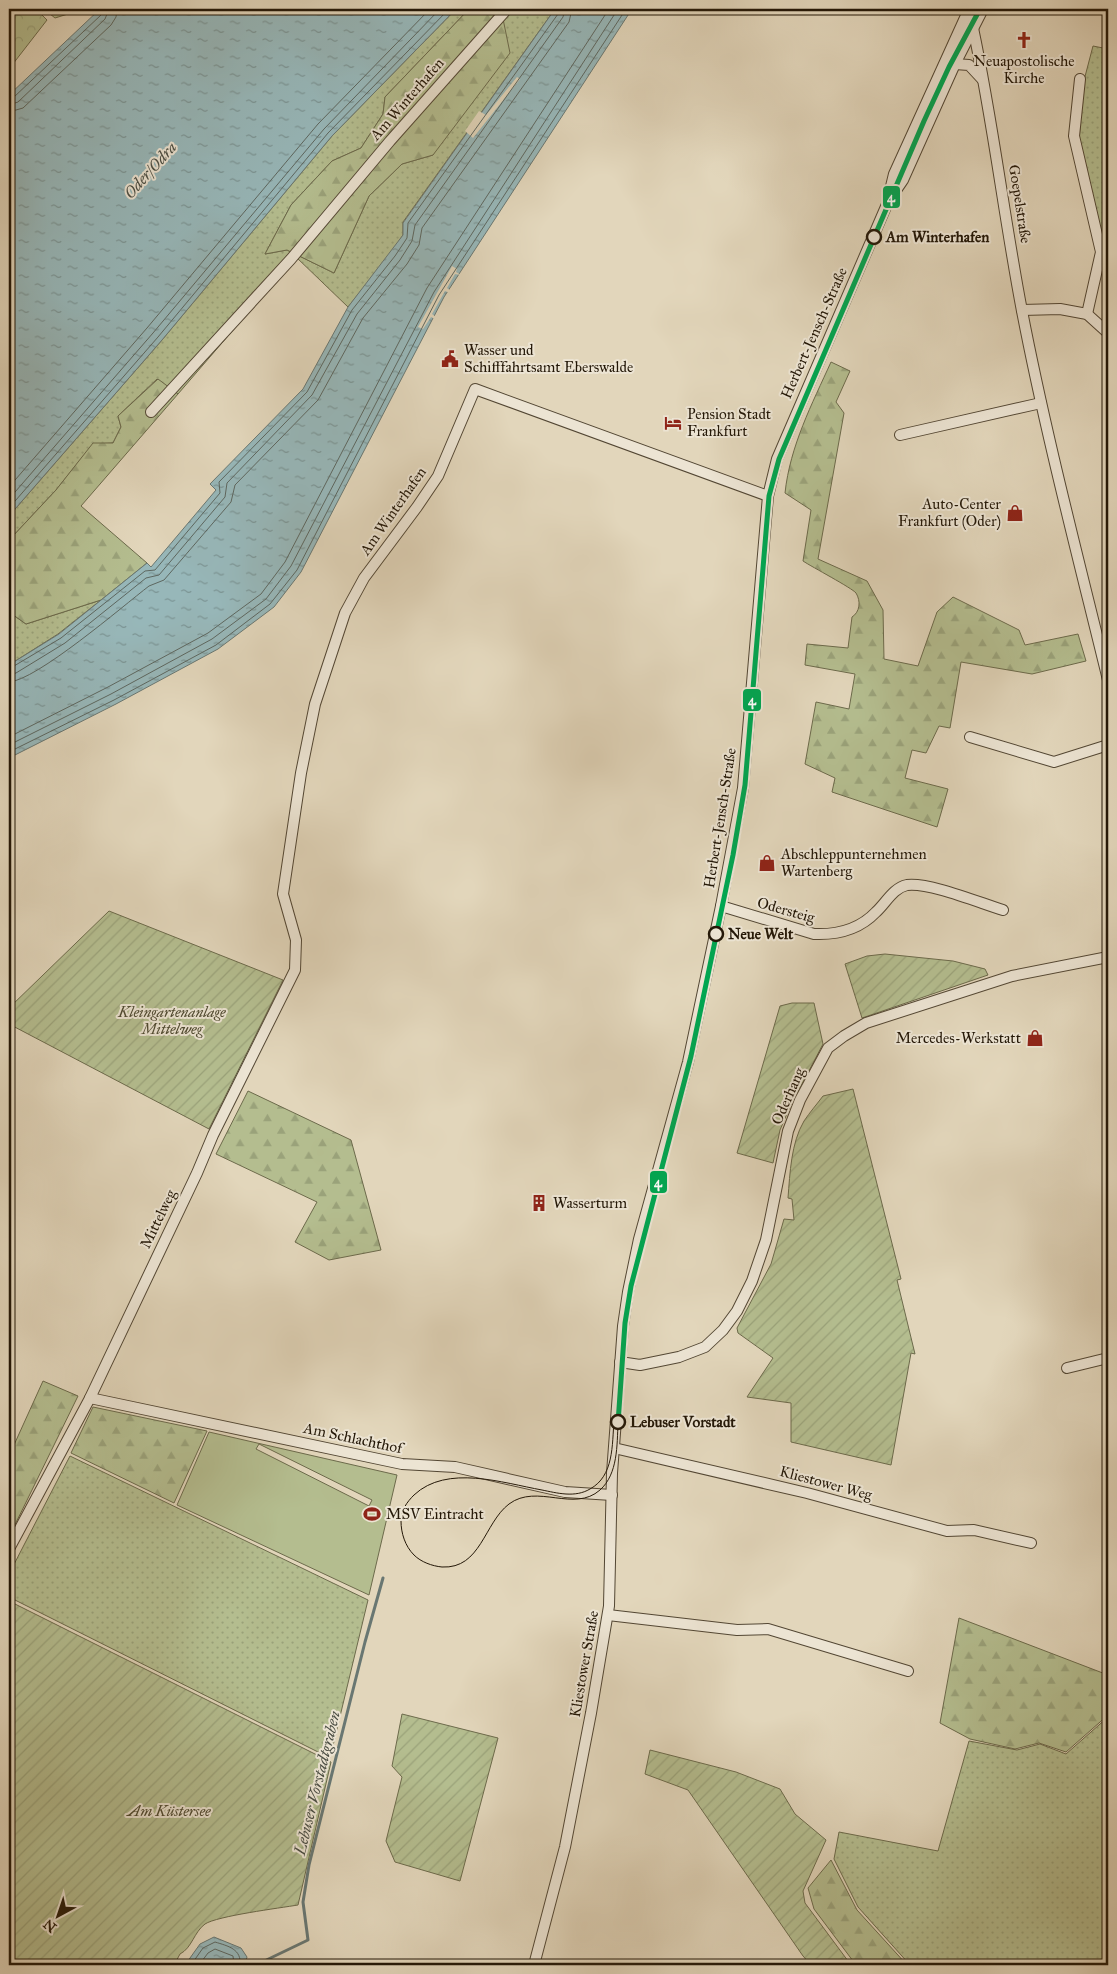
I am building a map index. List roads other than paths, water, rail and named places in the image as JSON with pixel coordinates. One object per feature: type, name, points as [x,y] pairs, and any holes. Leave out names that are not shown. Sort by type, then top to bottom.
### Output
[{"type":"street","name":"Am Winterhafen","points":[[151,412],[291,259],[390,141],[507,9]]},
{"type":"street","name":"Herbert-Jensch-Straße","points":[[888,202],[894,174],[969,9]]},
{"type":"street","name":"Goepelstraße","points":[[974,9],[973,28],[984,80],[1022,310],[1041,403],[1108,680]]},
{"type":"street","name":"Herbert-Jensch-Straße","points":[[620,1362],[624,1318],[637,1248],[686,1072],[721,906],[742,788],[768,496],[776,460],[888,202],[903,180],[955,64],[983,9]]},
{"type":"street","points":[[960,26],[968,24],[973,28]]},
{"type":"street","points":[[955,64],[969,64],[984,80]]},
{"type":"street","points":[[1080,79],[1074,136],[1101,252],[1087,314]]},
{"type":"street","points":[[1022,310],[1060,309],[1087,314],[1108,334]]},
{"type":"street","name":"Am Winterhafen","points":[[283,894],[301,773],[315,704],[345,613],[364,578],[438,476],[475,389],[768,496]]},
{"type":"street","points":[[900,435],[1041,403]]},
{"type":"street","points":[[970,737],[1054,762],[1108,745]]},
{"type":"street","name":"Odersteig","points":[[721,906],[814,934],[830,935],[860,926],[876,912],[891,894],[901,887],[910,885],[928,887],[1003,910]]},
{"type":"street","name":"Mittelweg","points":[[9,1549],[90,1398],[197,1174],[212,1135],[295,970],[296,940],[283,894]]},
{"type":"street","name":"Oderhang","points":[[620,1362],[640,1365],[679,1357],[705,1347],[723,1330],[737,1311],[752,1281],[766,1240],[788,1131],[814,1072],[832,1045],[866,1023],[1003,979],[1108,957]]},
{"type":"street","points":[[1067,1368],[1108,1358]]},
{"type":"street","name":"Kliestower Straße","points":[[534,1965],[565,1848],[608,1615],[614,1448],[620,1362]]},
{"type":"street","name":"Am Schlachthof","points":[[90,1398],[402,1464],[455,1467],[565,1492],[612,1495]]},
{"type":"street","name":"Kliestower Weg","points":[[614,1448],[807,1493],[946,1531],[974,1530],[1031,1542]]},
{"type":"street","points":[[608,1615],[737,1630],[768,1629],[908,1671]]},
{"type":"water","name":"Oder/Odra","points":[[100,9],[456,9],[332,136],[162,340],[9,516],[9,95]]},
{"type":"water","points":[[555,9],[632,9],[444,297],[301,572],[274,607],[218,649],[116,704],[9,758],[9,665],[59,634],[147,563],[151,567],[216,490],[210,484],[303,389],[348,307],[403,235],[403,223]]},
{"type":"water","points":[[214,1937],[241,1948],[247,1957],[245,1965],[185,1965],[200,1944]]},
{"type":"waterway","name":"Lebuser Vorstadtgraben","points":[[256,1965],[308,1940],[303,1902],[309,1865],[383,1578]]},
{"type":"tram line","points":[[614,1421],[612,1450],[608,1468],[604,1476],[590,1489],[584,1492],[566,1494],[476,1478],[442,1480],[427,1486],[414,1495],[405,1506],[401,1517],[401,1526],[408,1548],[417,1557],[434,1566],[455,1566],[465,1561],[474,1553],[501,1512],[509,1504],[520,1498],[543,1496],[579,1499],[590,1496],[600,1490],[610,1476],[615,1459],[618,1423]]},
{"type":"place","name":"Neuapostolische Kirche","points":[[1024,40]]},
{"type":"place","name":"Am Winterhafen","points":[[874,237]]},
{"type":"place","name":"Wasser und Schifffahrtsamt Eberswalde","points":[[450,359]]},
{"type":"place","name":"Pension Stadt Frankfurt","points":[[673,423]]},
{"type":"place","name":"Auto-Center Frankfurt (Oder)","points":[[1015,513]]},
{"type":"place","name":"Abschleppunternehmen Wartenberg","points":[[767,863]]},
{"type":"place","name":"Neue Welt","points":[[716,934]]},
{"type":"place","name":"Mercedes-Werkstatt","points":[[1035,1038]]},
{"type":"place","name":"Wasserturm","points":[[539,1203]]},
{"type":"place","name":"Lebuser Vorstadt","points":[[618,1422]]},
{"type":"place","name":"MSV Eintracht","points":[[372,1514]]},
{"type":"park label","name":"Kleingartenanlage Mittelweg","points":[[172,1020]]},
{"type":"park label","name":"Am Küstersee","points":[[169,1811]]}]
